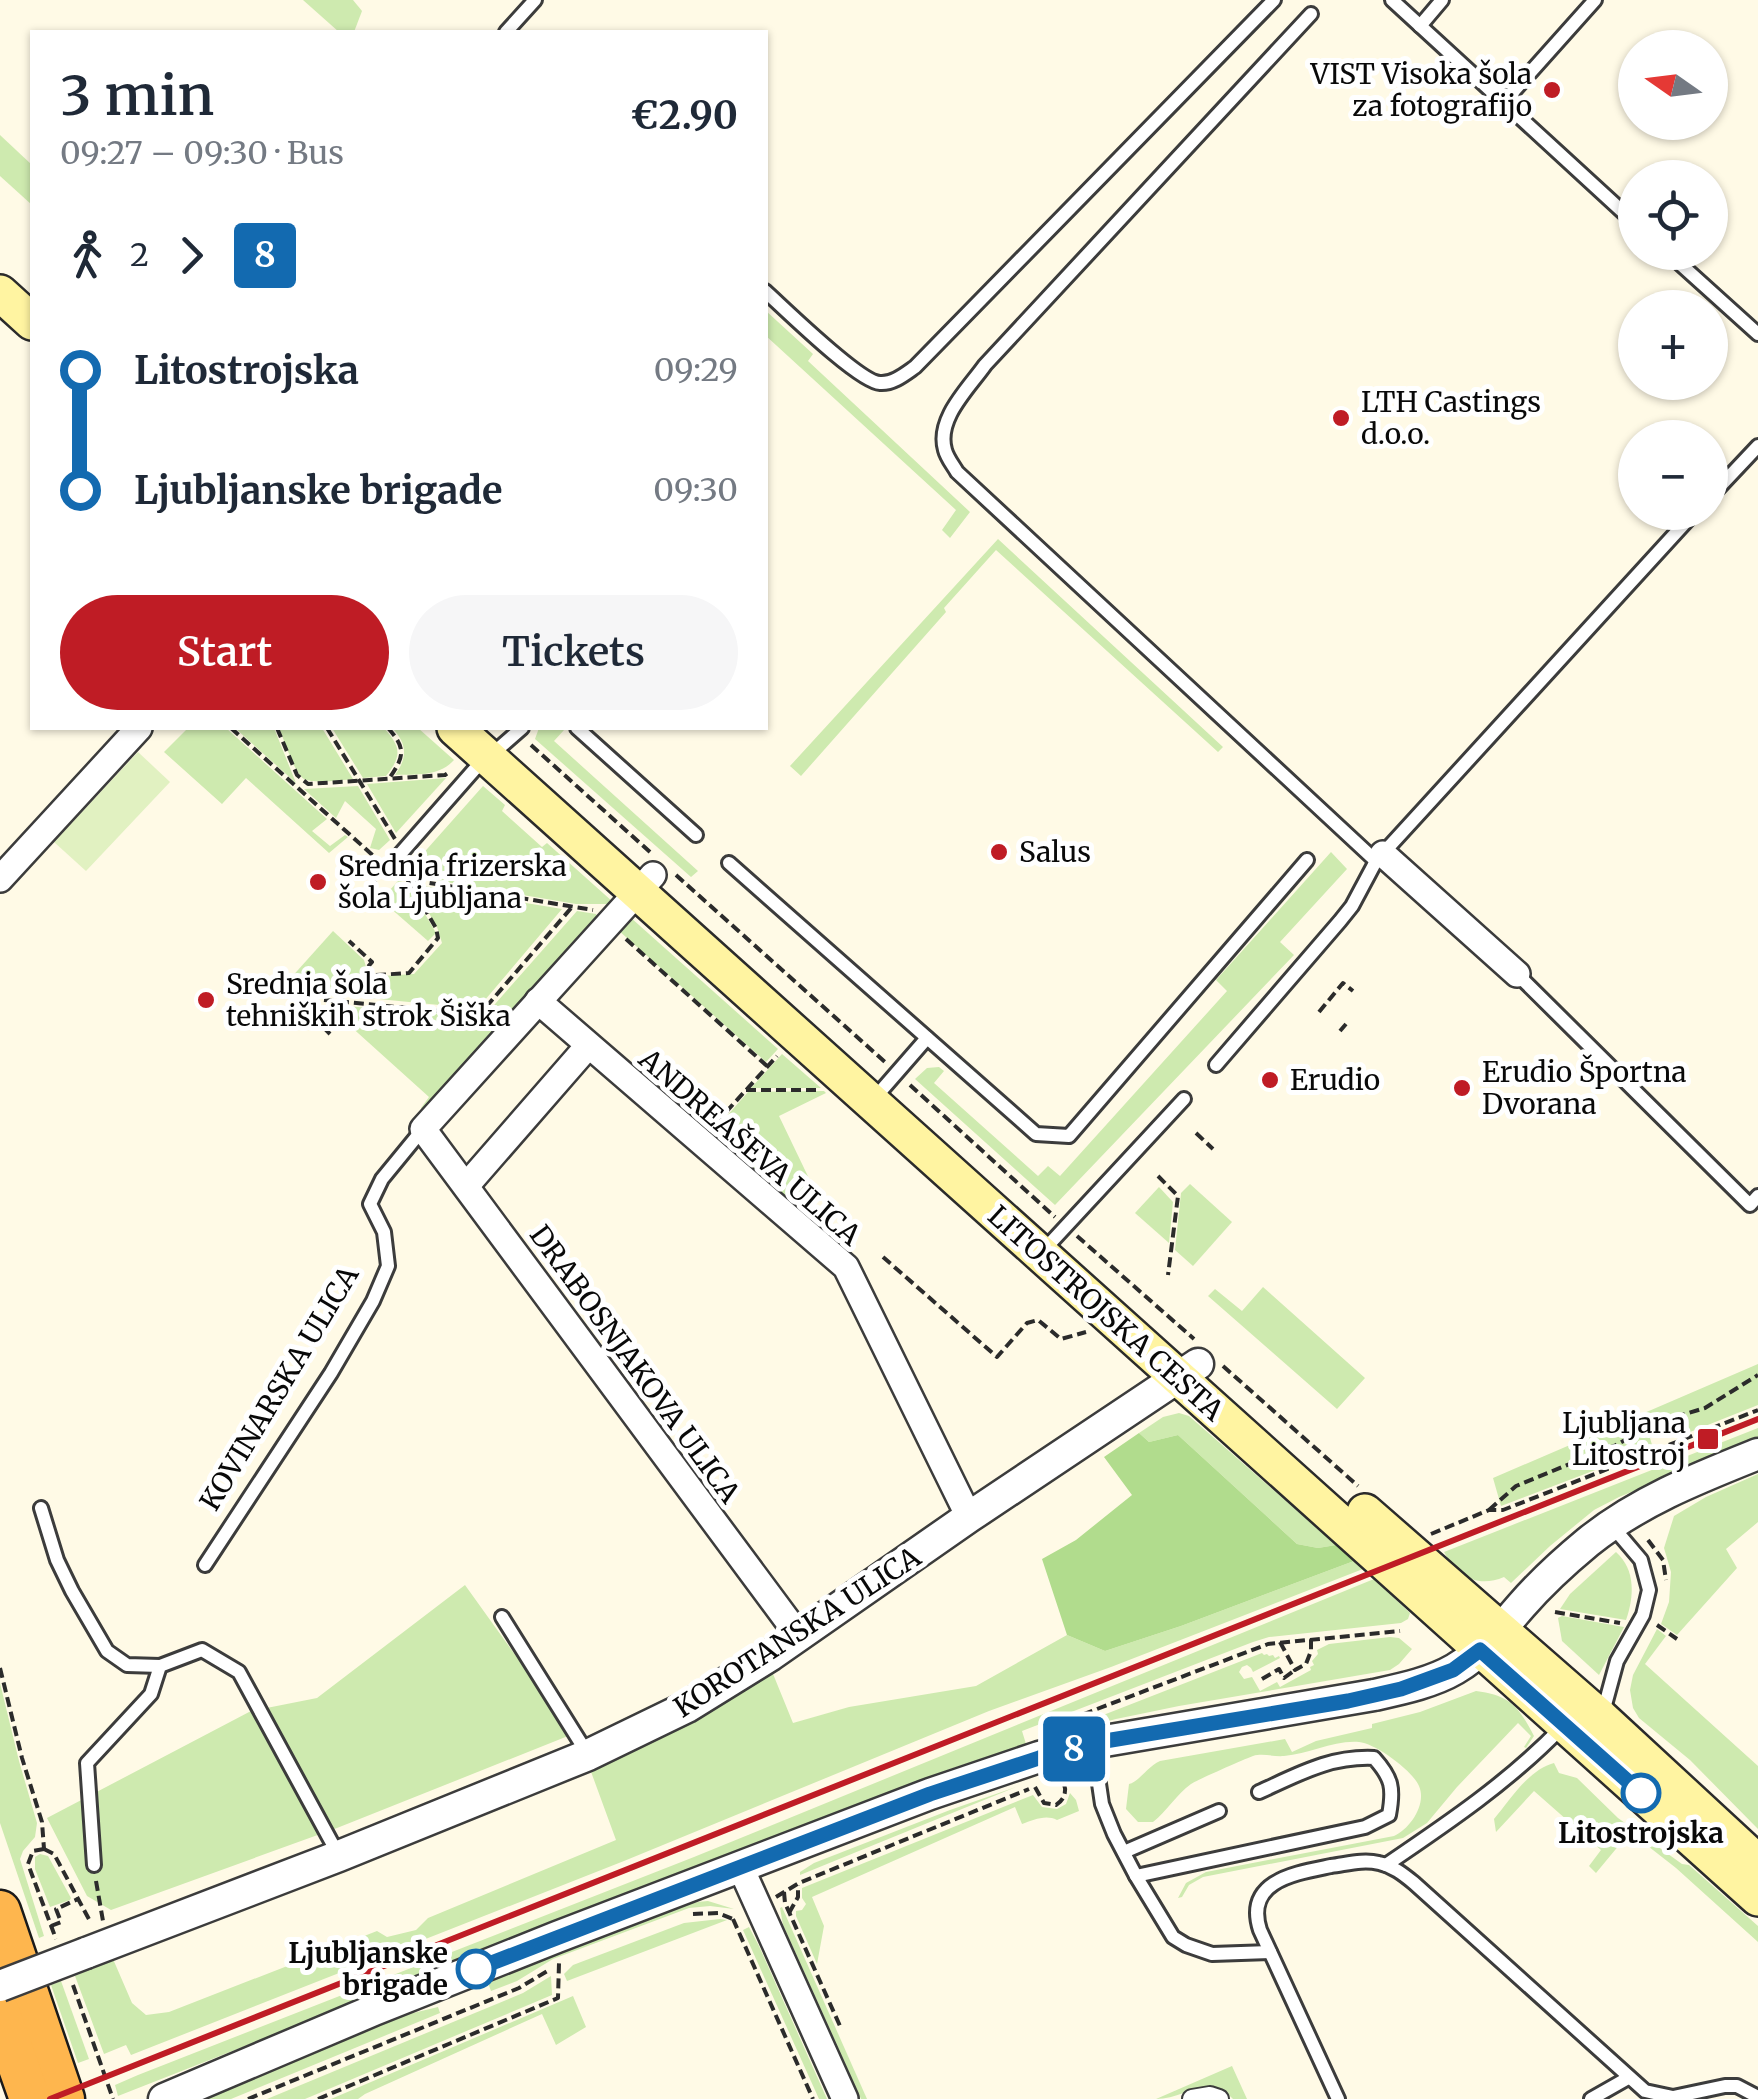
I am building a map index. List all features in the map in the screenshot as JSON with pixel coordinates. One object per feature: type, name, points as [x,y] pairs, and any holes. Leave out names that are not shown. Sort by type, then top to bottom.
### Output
[{"type":"highway","points":[[0,1911],[64,2099]]},
{"type":"highway","points":[[0,2014],[30,2099]]},
{"type":"main road","points":[[0,292],[21,329]]},
{"type":"main road","name":"LITOSTROJSKA CESTA","points":[[465,730],[505,738],[640,888],[885,1086],[1053,1239],[1197,1361],[1229,1408],[1491,1640],[1601,1718],[1758,1863]]},
{"type":"main road","name":"LITOSTROJSKA CESTA","points":[[1229,1408],[1423,1554],[1564,1724],[1758,1898]]},
{"type":"street","points":[[0,879],[137,730]]},
{"type":"street","points":[[1379,858],[1517,974]]},
{"type":"street","name":"KOVINARSKA ULICA","points":[[423,1129],[640,888]]},
{"type":"street","points":[[466,1186],[588,1046],[538,1002]]},
{"type":"street","name":"ANDREAŠEVA ULICA","points":[[588,1046],[846,1268],[969,1517]]},
{"type":"street","name":"DRABOSNJAKOVA ULICA","points":[[423,1129],[799,1636]]},
{"type":"street","name":"KOROTANSKA ULICA","points":[[0,1986],[95,1941],[339,1856],[588,1756],[687,1707],[799,1636],[1197,1361]]},
{"type":"street","points":[[167,2098],[556,1937],[930,1794],[1093,1743],[1348,1701],[1401,1689],[1453,1670],[1491,1640],[1532,1594],[1611,1525],[1684,1484],[1758,1454]]},
{"type":"street","points":[[741,1868],[845,2099]]},
{"type":"street","points":[[1192,2099],[1219,2099]]},
{"type":"lane","points":[[508,30],[536,0]]},
{"type":"lane","points":[[768,294],[865,376],[878,384],[894,381],[915,367],[1274,0]]},
{"type":"lane","points":[[1392,0],[1618,208]]},
{"type":"lane","points":[[1420,26],[1442,0]]},
{"type":"lane","points":[[1503,103],[1595,0]]},
{"type":"lane","points":[[1311,14],[985,365],[943,430],[945,452],[957,472],[1379,858]]},
{"type":"lane","points":[[1688,270],[1758,334]]},
{"type":"lane","points":[[1728,478],[1758,446]]},
{"type":"lane","points":[[1216,1066],[1352,906],[1379,858],[1679,530]]},
{"type":"lane","points":[[578,730],[696,835]]},
{"type":"lane","points":[[388,868],[505,738]]},
{"type":"lane","points":[[730,864],[1036,1134],[1069,1136],[1307,860]]},
{"type":"lane","points":[[1517,974],[1750,1205],[1758,1196]]},
{"type":"lane","points":[[885,1086],[927,1038]]},
{"type":"lane","points":[[1053,1239],[1184,1099]]},
{"type":"lane","name":"KOVINARSKA ULICA","points":[[205,1565],[331,1373],[373,1301],[388,1266],[384,1232],[370,1204],[382,1180],[423,1129]]},
{"type":"lane","points":[[42,1508],[57,1560],[107,1651],[127,1665],[160,1666],[202,1650],[240,1672],[339,1856]]},
{"type":"lane","points":[[1601,1718],[1617,1661],[1640,1621],[1649,1590],[1641,1560],[1611,1525]]},
{"type":"lane","points":[[502,1617],[588,1756]]},
{"type":"lane","points":[[94,1865],[87,1763],[150,1694],[160,1666]]},
{"type":"lane","points":[[1386,1865],[1526,1763],[1564,1724]]},
{"type":"lane","points":[[1093,1743],[1102,1804],[1136,1876],[1173,1937],[1212,1954],[1270,1952]]},
{"type":"lane","points":[[1136,1876],[1365,1828],[1389,1815],[1393,1795],[1388,1774],[1374,1758],[1354,1757],[1328,1761],[1259,1792]]},
{"type":"lane","points":[[1124,1852],[1219,1811]]},
{"type":"lane","points":[[1338,2099],[1270,1952],[1257,1910],[1265,1892],[1280,1878],[1367,1861],[1402,1872],[1645,2091],[1683,2096],[1736,2086],[1758,2097]]},
{"type":"lane","points":[[1591,2099],[1628,2078]]},
{"type":"path","points":[[232,730],[401,878],[572,907],[640,888],[768,1066]]},
{"type":"path","points":[[278,730],[295,771],[304,782],[446,775],[454,767]]},
{"type":"path","points":[[328,730],[402,852]]},
{"type":"path","points":[[388,780],[402,750],[390,730]]},
{"type":"path","name":"LITOSTROJSKA CESTA","points":[[505,738],[640,888],[885,1086],[1053,1239],[1197,1361],[1361,1490]]},
{"type":"path","points":[[298,788],[304,782]]},
{"type":"path","points":[[362,976],[409,973],[438,938],[408,879]]},
{"type":"path","points":[[294,997],[478,1013],[572,907]]},
{"type":"path","points":[[320,1024],[372,962],[349,941]]},
{"type":"path","points":[[1319,1012],[1343,983],[1353,992]]},
{"type":"path","points":[[283,987],[330,1034]]},
{"type":"path","points":[[1340,1031],[1346,1024]]},
{"type":"path","points":[[699,1142],[784,1048]]},
{"type":"path","points":[[746,1090],[831,1090]]},
{"type":"path","points":[[1196,1133],[1213,1148]]},
{"type":"path","points":[[1158,1176],[1178,1196],[1168,1275]]},
{"type":"path","points":[[883,1258],[997,1357],[1028,1323],[1038,1320],[1062,1339],[1087,1332]]},
{"type":"path","points":[[1423,1554],[1516,1486],[1616,1446],[1656,1423],[1705,1408],[1758,1375]]},
{"type":"path","points":[[1488,1510],[1512,1507],[1758,1410]]},
{"type":"path","points":[[1555,1612],[1640,1621],[1677,1639]]},
{"type":"path","points":[[1048,1727],[1260,1646],[1400,1630]]},
{"type":"path","points":[[1262,1679],[1279,1669],[1284,1678],[1306,1664],[1311,1639]]},
{"type":"path","points":[[1280,1642],[1295,1670]]},
{"type":"path","points":[[0,1668],[42,1822],[44,1848],[54,1854],[95,1941]]},
{"type":"path","points":[[842,2031],[789,1913],[784,1892],[1046,1782]]},
{"type":"path","points":[[1035,1787],[1044,1803],[1056,1805],[1064,1797],[1064,1784]]},
{"type":"path","points":[[94,1865],[95,1941]]},
{"type":"path","points":[[789,1913],[798,1897],[798,1883]]},
{"type":"path","points":[[52,1926],[61,1922],[56,1908],[78,1899]]},
{"type":"path","points":[[702,1913],[718,1913],[732,1919],[813,2099]]},
{"type":"path","points":[[248,2099],[519,1988],[559,1964],[558,1998],[318,2099]]},
{"type":"green space","points":[[303,0],[353,0],[362,11],[355,30],[337,30]]},
{"type":"green space","points":[[0,135],[30,163],[30,203],[0,176]]},
{"type":"green space","points":[[768,313],[813,354],[808,361],[970,512],[950,538],[942,530],[956,510],[768,338]]},
{"type":"green space","points":[[998,539],[1223,747],[1218,752],[996,550],[801,776],[790,766]]},
{"type":"green space","points":[[186,730],[228,730],[327,819],[312,831],[330,846],[345,835],[348,837],[329,853],[246,778],[222,804],[164,752]]},
{"type":"green space","points":[[237,730],[275,730],[296,783]]},
{"type":"green space","points":[[280,730],[323,730],[353,779],[304,779]]},
{"type":"green space","points":[[333,730],[386,730],[393,740],[397,756],[386,776],[363,778]]},
{"type":"green space","points":[[394,730],[420,730],[454,760],[435,772],[395,775],[404,750]]},
{"type":"green space","points":[[538,730],[564,730],[554,741],[698,871],[691,877],[535,739]]},
{"type":"green space","points":[[138,752],[170,782],[86,871],[54,842]]},
{"type":"green space","points":[[446,778],[396,833],[367,784]]},
{"type":"green space","points":[[358,786],[390,840],[379,850],[370,848],[376,829],[345,801],[336,818],[304,789]]},
{"type":"green space","points":[[483,786],[505,805],[502,811],[542,847],[547,843],[612,904],[576,904],[404,875]]},
{"type":"green space","points":[[1331,852],[1347,869],[1280,942],[1294,955],[1055,1205],[915,1079],[927,1068],[939,1067],[944,1071],[934,1083],[1038,1176],[1048,1166],[1060,1176],[1227,991],[1216,980]]},
{"type":"green space","points":[[398,881],[407,883],[436,933],[428,941],[381,900]]},
{"type":"green space","points":[[412,884],[562,909],[479,1007],[348,996],[365,977],[414,974],[442,943]]},
{"type":"green space","points":[[577,911],[596,914],[598,920],[425,1113],[421,1108],[429,1097],[338,1015],[346,1006],[479,1017],[488,1012]]},
{"type":"green space","points":[[630,917],[778,1049],[766,1062],[618,930]]},
{"type":"green space","points":[[333,931],[364,960],[366,967],[340,996],[303,993],[289,980]]},
{"type":"green space","points":[[782,1054],[821,1088],[751,1088]]},
{"type":"green space","points":[[824,1091],[779,1116],[816,1193],[791,1204],[711,1134],[748,1092]]},
{"type":"green space","points":[[1190,1184],[1232,1222],[1193,1266],[1175,1250],[1181,1193]]},
{"type":"green space","points":[[1159,1187],[1173,1202],[1169,1243],[1135,1213]]},
{"type":"green space","points":[[1263,1287],[1365,1378],[1337,1409],[1208,1296],[1215,1289],[1242,1311]]},
{"type":"green space","points":[[1758,1364],[1758,1405],[1685,1434],[1680,1426],[1650,1438],[1653,1448],[1501,1506],[1493,1478]]},
{"type":"green space","points":[[1179,1413],[1189,1416],[1336,1545],[1318,1548],[1297,1544],[1178,1435],[1149,1442],[1139,1433],[1163,1417]]},
{"type":"green space","points":[[1758,1428],[1758,1441],[1594,1510],[1511,1583],[1504,1577],[1485,1581],[1469,1578],[1455,1568],[1444,1552]]},
{"type":"green space","points":[[1139,1433],[1149,1442],[1178,1435],[1297,1544],[1318,1548],[1336,1545],[1354,1561],[1105,1651],[1067,1635],[1042,1559],[1076,1540],[1132,1495],[1104,1457]]},
{"type":"green space","points":[[1758,1474],[1758,1522],[1726,1549],[1737,1568],[1677,1635],[1661,1624],[1669,1602],[1671,1572],[1664,1548],[1674,1516]]},
{"type":"green space","points":[[1616,1552],[1630,1575],[1631,1602],[1626,1620],[1560,1609],[1570,1594]]},
{"type":"green space","points":[[1354,1561],[1363,1569],[989,1711],[624,1861],[131,2055],[126,2045],[104,2054],[75,1976],[113,1959],[132,2003],[146,2015],[169,2012],[377,1931],[387,1937],[416,1930],[428,1918],[616,1840],[590,1769],[771,1669],[793,1723],[849,1707],[976,1686],[1067,1635],[1105,1651]]},
{"type":"green space","points":[[1374,1579],[1410,1613],[1408,1619],[1253,1642],[1022,1731],[1026,1744],[950,1769],[118,2096],[115,2085],[138,2075],[694,1857]]},
{"type":"green space","points":[[465,1585],[568,1736],[337,1828],[111,1910],[87,1896],[47,1818],[251,1711],[317,1698]]},
{"type":"green space","points":[[1558,1618],[1624,1627],[1599,1675],[1562,1641]]},
{"type":"green space","points":[[1657,1629],[1666,1636],[1645,1664],[1758,1766],[1758,1829],[1690,1760],[1639,1718],[1633,1708],[1633,1675]]},
{"type":"green space","points":[[1399,1638],[1412,1649],[1390,1670],[1179,1706],[1047,1737],[1262,1653],[1280,1658],[1253,1672],[1247,1665],[1239,1672],[1244,1679],[1252,1677],[1260,1691],[1277,1682],[1280,1687],[1311,1670],[1317,1650],[1329,1644]]},
{"type":"green space","points":[[0,1683],[37,1823],[35,1837],[20,1859],[44,1936],[39,1938],[0,1823]]},
{"type":"green space","points":[[1476,1691],[1512,1704],[1534,1736],[1524,1747],[1531,1736],[1518,1723],[1427,1823],[1403,1838],[1203,1877],[1178,1898],[1186,1883],[1206,1872],[1394,1836],[1406,1828],[1419,1808],[1419,1786],[1393,1759],[1359,1742],[1284,1756],[1253,1756],[1191,1784],[1153,1822],[1138,1822],[1126,1809],[1129,1784],[1160,1761],[1285,1739],[1292,1752]]},
{"type":"green space","points":[[1554,1763],[1559,1773],[1577,1778],[1618,1818],[1682,1864],[1689,1865],[1758,1926],[1758,1942],[1630,1832],[1596,1873],[1589,1866],[1601,1850],[1534,1791],[1496,1832],[1494,1819],[1513,1795],[1536,1772]]},
{"type":"green space","points":[[1016,1787],[800,1875],[814,1863]]},
{"type":"green space","points":[[1070,1793],[1079,1811],[1057,1820],[1035,1819],[1022,1824],[1015,1807],[812,1897],[824,1926],[817,1964],[796,1916],[796,1911],[806,1904],[802,1888],[1033,1795],[1042,1807],[1057,1809],[1066,1804]]},
{"type":"green space","points":[[48,1856],[70,1900],[50,1907],[35,1869],[35,1857]]},
{"type":"green space","points":[[708,1901],[734,1909],[689,1908],[553,1959],[517,1981],[491,1991],[488,1983],[529,1962],[639,1918]]},
{"type":"green space","points":[[782,1907],[867,2099],[861,2099],[783,1925]]},
{"type":"green space","points":[[727,1920],[567,1981],[564,1974],[573,1965],[684,1923]]},
{"type":"green space","points":[[749,1927],[827,2099],[819,2099],[743,1930]]},
{"type":"green space","points":[[551,1976],[552,1995],[305,2099],[267,2099],[523,1993]]},
{"type":"green space","points":[[61,1981],[89,2059],[78,2063],[51,1985]]},
{"type":"green space","points":[[573,1996],[586,2027],[556,2045],[542,2014],[358,2099],[331,2099]]},
{"type":"green space","points":[[438,2007],[440,2013],[231,2099],[206,2099],[380,2021]]},
{"type":"green space","points":[[1232,2066],[1247,2099],[1233,2099],[1224,2091],[1206,2087],[1156,2099]]},
{"type":"railway","points":[[50,2099],[1758,1419]]},
{"type":"bus line","name":"8","points":[[476,1969],[930,1794],[1039,1758],[1093,1743],[1401,1689],[1453,1670],[1480,1650],[1641,1793]]},
{"type":"place","name":"VIST Visoka šola za fotografijo","points":[[1552,90]]},
{"type":"place","name":"LTH Castings d.o.o.","points":[[1341,418]]},
{"type":"place","name":"Salus","points":[[999,852]]},
{"type":"place","name":"Srednja frizerska šola Ljubljana","points":[[318,882]]},
{"type":"place","name":"Srednja šola tehniških strok Šiška","points":[[206,1000]]},
{"type":"place","name":"Erudio","points":[[1270,1080]]},
{"type":"place","name":"Erudio Športna Dvorana","points":[[1462,1088]]},
{"type":"place","name":"Ljubljana Litostroj","points":[[1708,1439]]},
{"type":"place","name":"Litostrojska","points":[[1641,1793]]},
{"type":"place","name":"Ljubljanske brigade","points":[[476,1969]]}]
